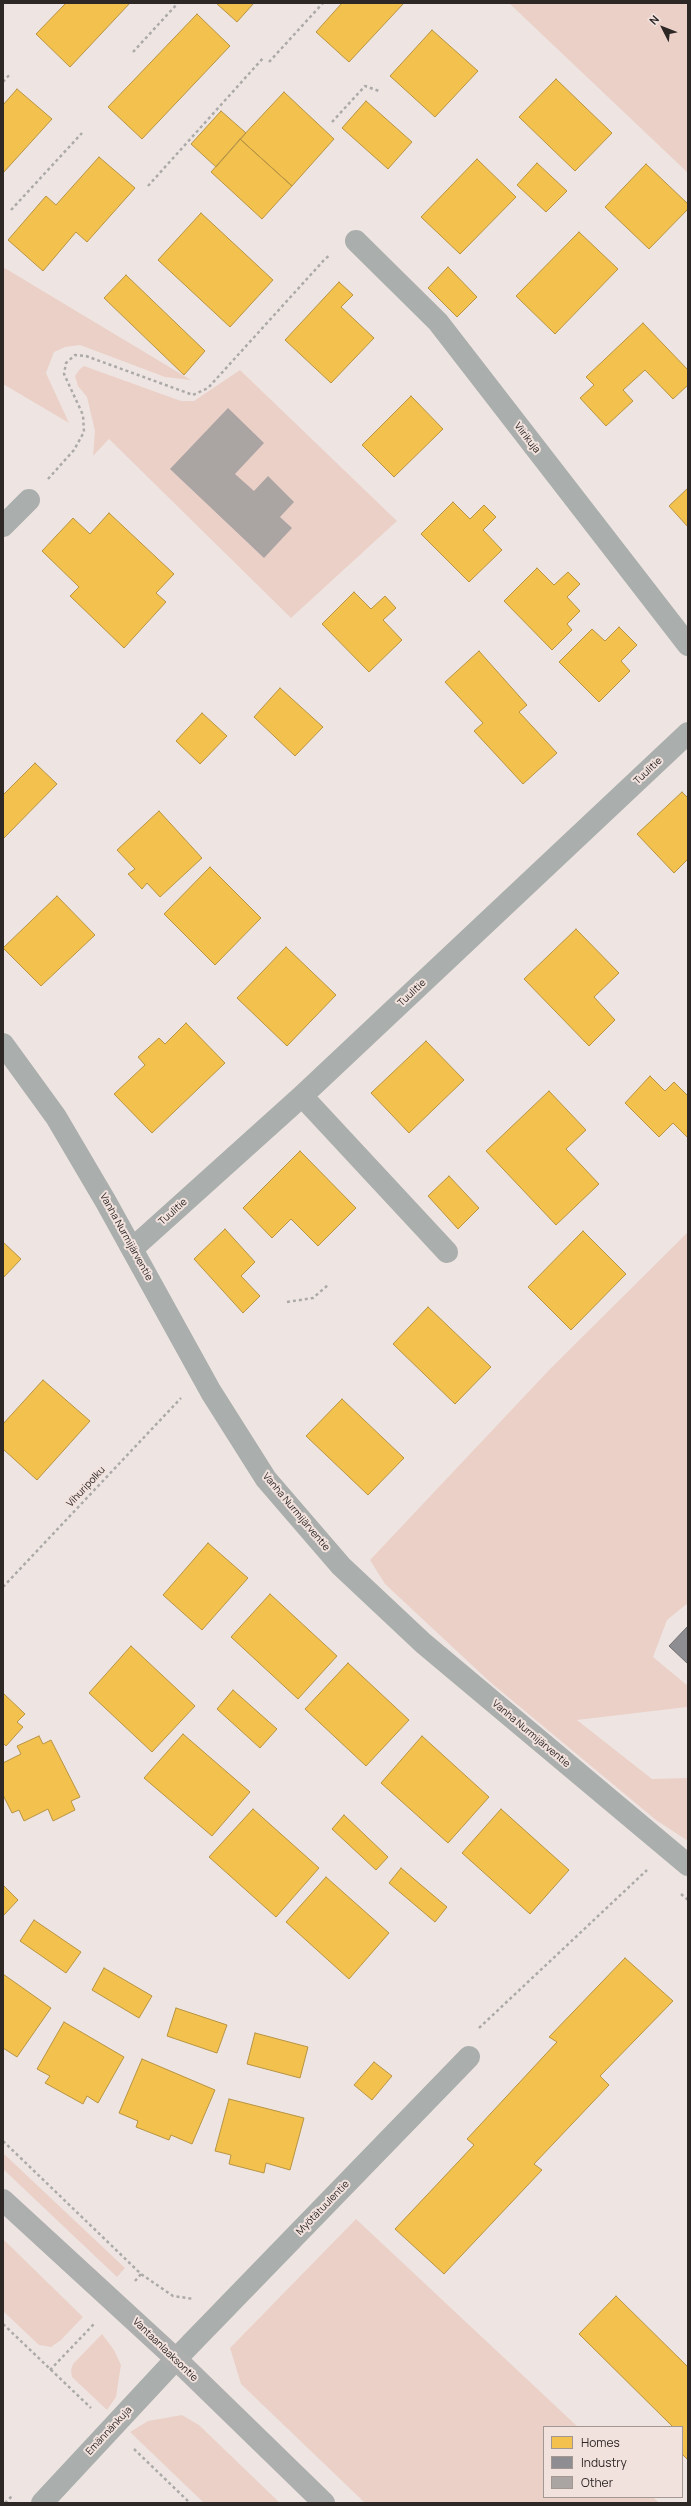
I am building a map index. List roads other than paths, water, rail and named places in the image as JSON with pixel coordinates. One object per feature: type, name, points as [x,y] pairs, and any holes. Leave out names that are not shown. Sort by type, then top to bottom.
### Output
[{"type":"main road","name":"Vantaanlaaksontie","points":[[3,2200],[176,2360],[324,2503]]},
{"type":"street","name":"Viirikuja","points":[[356,241],[438,322],[688,645]]},
{"type":"street","points":[[3,526],[29,500]]},
{"type":"street","name":"Tuulitie","points":[[132,1249],[302,1096],[688,733]]},
{"type":"street","name":"Vanha Nurmijärventie","points":[[3,1044],[56,1117],[132,1249],[211,1392],[266,1479],[341,1566],[423,1643],[688,1865]]},
{"type":"street","points":[[302,1096],[447,1252]]},
{"type":"street","name":"Myötätuulentie","points":[[176,2360],[469,2057]]},
{"type":"street","name":"Emännänkuja","points":[[42,2503],[176,2360]]}]
